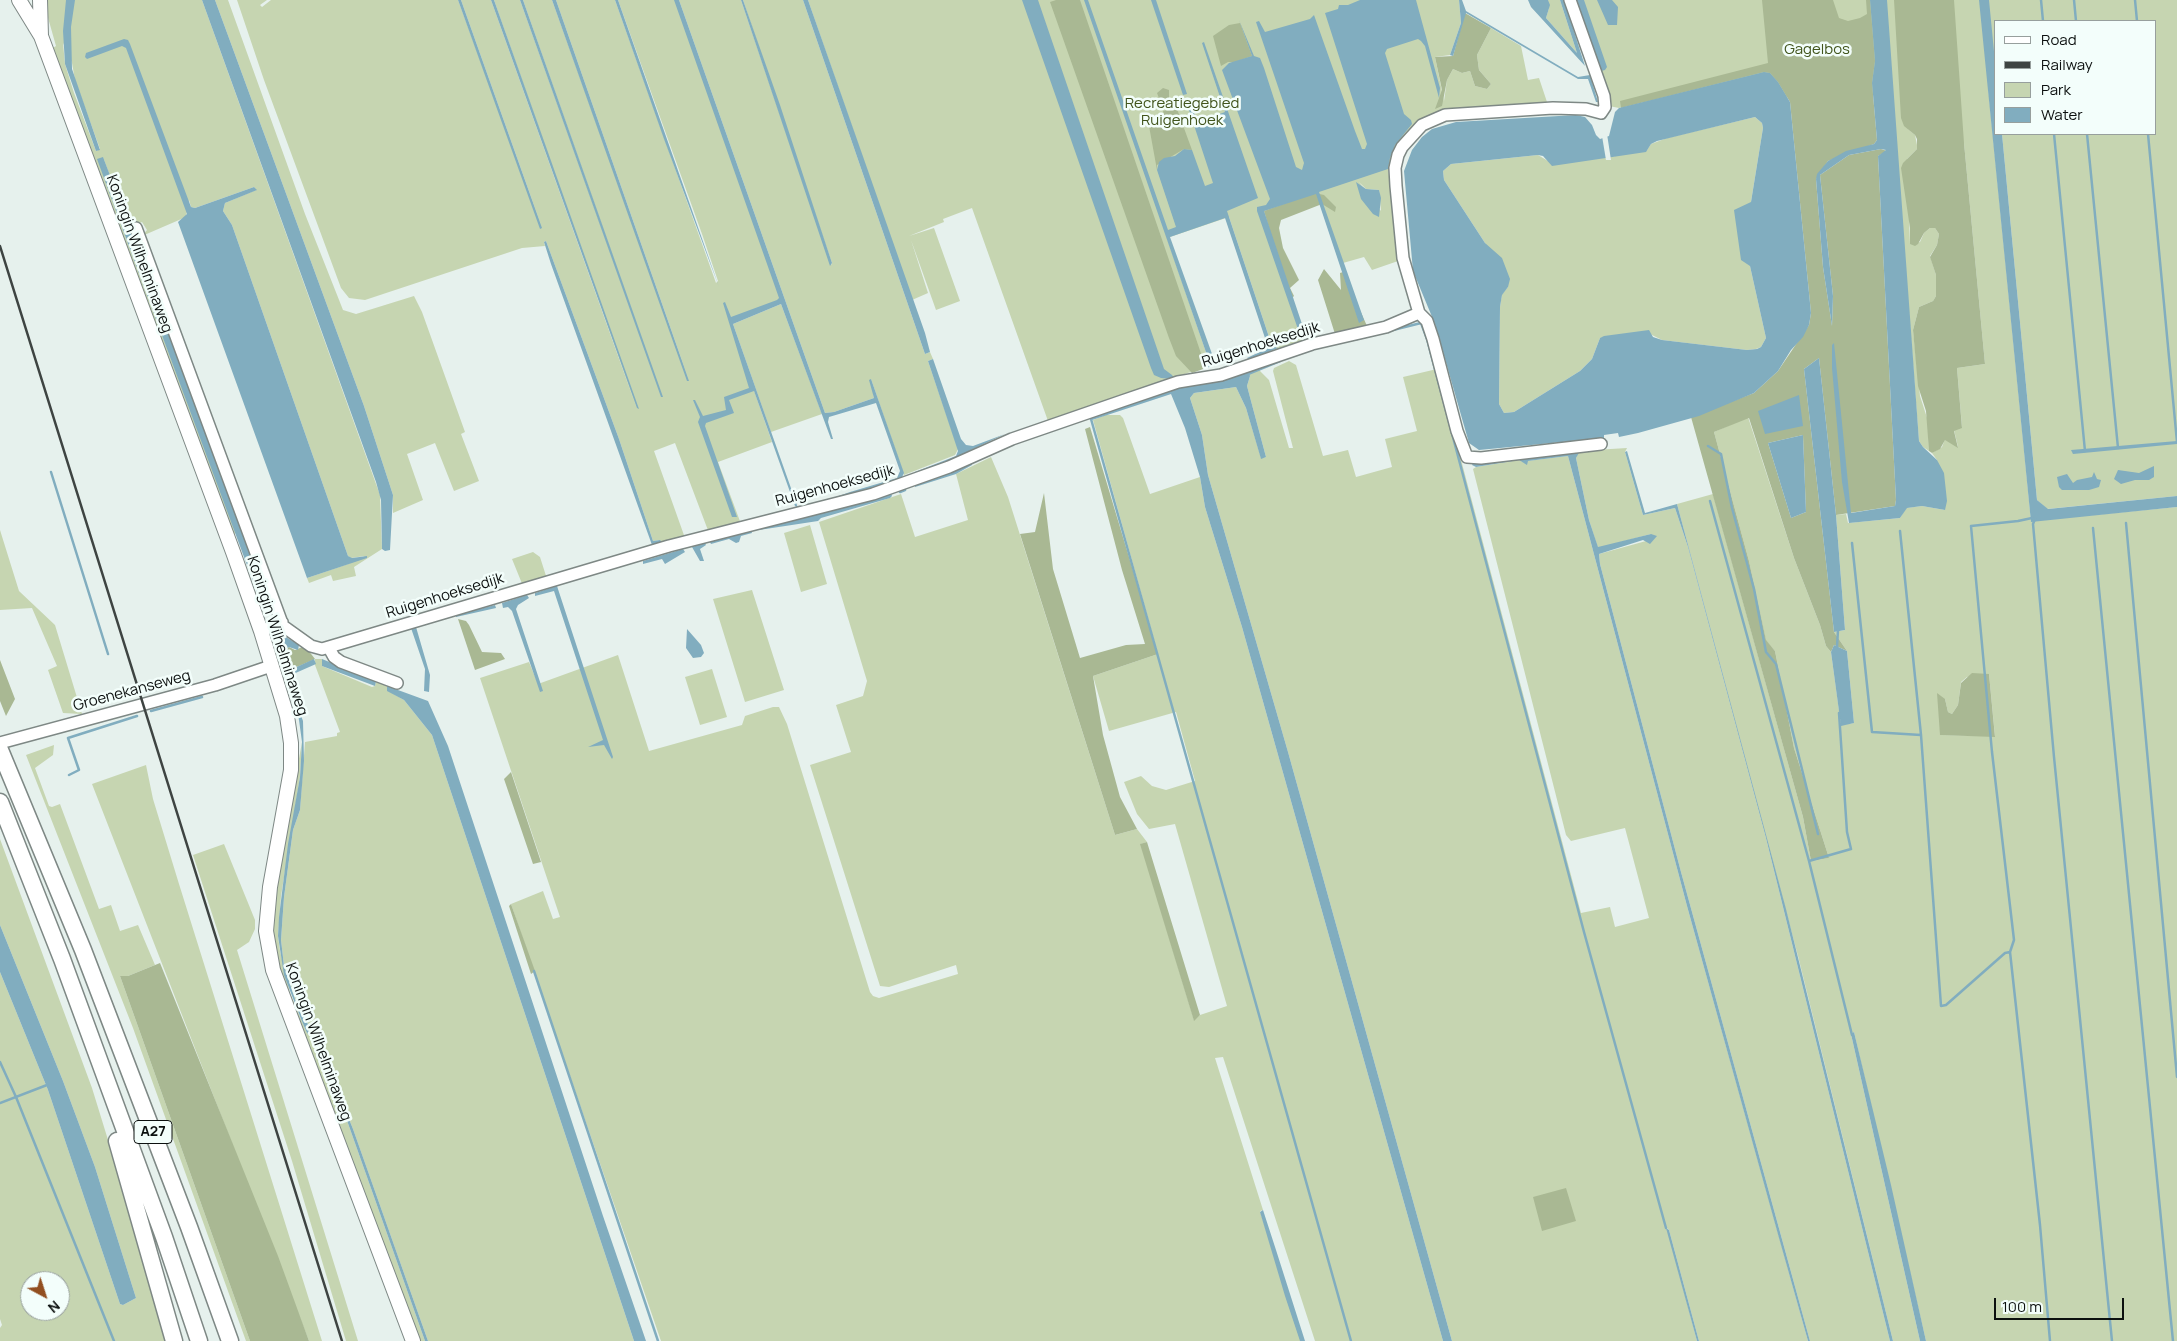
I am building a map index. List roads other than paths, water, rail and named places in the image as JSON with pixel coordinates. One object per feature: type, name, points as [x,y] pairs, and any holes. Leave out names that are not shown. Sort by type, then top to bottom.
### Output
[{"type":"highway","name":"A27","points":[[3,757],[87,959],[189,1227],[230,1341]]},
{"type":"highway","name":"A27","points":[[0,802],[62,959],[164,1237],[198,1341]]},
{"type":"highway","name":"A27","points":[[112,1099],[116,1136],[174,1341]]},
{"type":"main road","name":"Koningin Wilhelminaweg","points":[[19,0],[41,36],[261,631],[287,716],[291,743],[291,770],[269,896],[266,931],[273,970],[413,1341]]},
{"type":"main road","name":"Koningin Wilhelminaweg","points":[[40,0],[41,36]]},
{"type":"street","points":[[1570,0],[1604,96],[1605,107],[1601,113],[1553,108],[1458,113],[1432,120],[1415,132],[1398,155],[1396,186],[1402,258],[1419,313],[1427,321],[1433,339],[1456,431],[1467,457],[1481,458],[1601,444]]},
{"type":"street","name":"Koningin Wilhelminaweg","points":[[136,228],[282,622]]},
{"type":"street","name":"Ruigenhoeksedijk","points":[[329,648],[669,546],[873,494],[949,467],[1032,432],[1175,383],[1221,375],[1286,351],[1386,327],[1419,313]]},
{"type":"street","points":[[261,631],[282,622],[284,626],[311,646],[319,649],[329,648],[334,657],[341,662],[397,683]]},
{"type":"street","name":"Groenekanseweg","points":[[0,743],[197,690],[271,666]]},
{"type":"water","points":[[66,0],[75,0],[71,27],[72,69],[100,150],[96,151],[65,64],[63,31]]},
{"type":"water","points":[[202,0],[215,0],[364,406],[393,495],[390,550],[385,551],[382,549],[381,500],[376,482]]},
{"type":"water","points":[[458,0],[461,0],[542,228],[540,229]]},
{"type":"water","points":[[491,0],[494,0],[639,409],[637,408]]},
{"type":"water","points":[[520,0],[523,0],[663,397],[661,397]]},
{"type":"water","points":[[552,0],[556,0],[689,381],[687,381]]},
{"type":"water","points":[[615,0],[618,0],[719,287],[664,139]]},
{"type":"water","points":[[674,0],[679,0],[825,413],[834,412],[874,398],[869,380],[871,379],[904,473],[901,479],[831,501],[830,499],[850,492],[897,478],[900,471],[876,403],[829,417],[828,422],[833,439],[831,439],[781,304],[733,324],[798,508],[795,506],[754,391],[729,400],[734,413],[706,423],[705,426],[737,517],[732,517],[698,422],[700,417],[693,400],[695,400],[703,416],[726,410],[724,397],[749,388],[723,303],[725,302],[731,317],[779,298]]},
{"type":"water","points":[[741,0],[743,0],[780,105],[832,263],[830,266]]},
{"type":"water","points":[[803,0],[808,0],[925,333],[930,352],[925,354]]},
{"type":"water","points":[[1022,0],[1038,0],[1164,369],[1172,375],[1180,388],[1216,382],[1249,372],[1250,376],[1247,386],[1266,457],[1261,459],[1246,408],[1236,387],[1194,393],[1190,398],[1202,435],[1208,475],[1288,752],[1452,1341],[1443,1341],[1242,627],[1205,507],[1200,477],[1185,428],[1171,394],[1171,379],[1154,375],[1151,368]]},
{"type":"water","points":[[1084,0],[1088,0],[1168,230],[1176,227],[1157,170],[1159,162],[1164,158],[1175,156],[1184,149],[1192,150],[1205,186],[1213,183],[1187,104],[1190,104],[1198,122],[1225,112],[1202,43],[1204,42],[1258,198],[1227,211],[1272,346],[1278,348],[1249,360],[1247,358],[1268,347],[1225,218],[1170,237],[1216,365],[1206,368],[1209,361]]},
{"type":"water","points":[[1151,0],[1156,0],[1187,94],[1183,95]]},
{"type":"water","points":[[1360,0],[1416,0],[1440,88],[1439,98],[1425,46],[1421,41],[1418,39],[1387,49],[1385,53],[1404,114],[1411,120],[1412,124],[1395,145],[1388,169],[1319,192],[1364,320],[1359,323],[1316,194],[1264,211],[1305,333],[1300,335],[1257,211],[1257,207],[1266,205],[1270,199],[1222,70],[1229,63],[1252,56],[1239,20],[1254,56],[1260,58],[1296,167],[1302,170],[1304,163],[1256,22],[1259,21],[1265,32],[1310,19],[1314,15],[1355,131],[1362,149],[1365,149],[1367,144],[1325,13],[1338,9],[1339,5],[1348,5]]},
{"type":"water","points":[[1459,0],[1462,0],[1466,11],[1578,77],[1590,75],[1598,102],[1596,102],[1588,79],[1578,79],[1466,13],[1453,56],[1450,55],[1461,23]]},
{"type":"water","points":[[1528,0],[1548,0],[1550,5],[1546,18],[1577,53],[1560,0],[1564,0],[1585,66],[1531,7]]},
{"type":"water","points":[[1576,0],[1584,0],[1607,67],[1605,70],[1601,71]]},
{"type":"water","points":[[1597,0],[1612,0],[1618,7],[1617,25],[1608,25]]},
{"type":"water","points":[[1870,0],[1887,0],[1919,441],[1937,460],[1944,473],[1947,501],[1945,510],[1922,506],[1907,508],[1900,518],[1849,523],[1842,482],[1832,368],[1832,345],[1834,343],[1851,513],[1895,506],[1896,500],[1878,156],[1886,150],[1881,149],[1849,155],[1820,175],[1833,296],[1832,326],[1823,267],[1816,179],[1817,174],[1828,161],[1846,151],[1874,144],[1877,140],[1872,83],[1875,61]]},
{"type":"water","points":[[1979,0],[1989,0],[1994,51],[1994,135],[2002,135],[2037,500],[2048,509],[2177,496],[2177,507],[2031,522]]},
{"type":"water","points":[[124,39],[128,40],[130,44],[191,207],[195,208],[254,187],[257,190],[225,203],[223,211],[232,225],[348,556],[352,558],[367,556],[367,558],[307,578],[178,222],[187,214],[126,48],[122,46],[87,59],[85,57],[86,53]]},
{"type":"water","points":[[1764,72],[1770,73],[1778,82],[1790,102],[1811,313],[1809,325],[1803,337],[1791,350],[1778,371],[1754,393],[1699,416],[1619,437],[1618,433],[1604,435],[1604,438],[1479,450],[1469,443],[1435,324],[1413,271],[1404,171],[1412,150],[1422,137],[1432,129],[1456,122],[1576,115],[1585,117],[1600,139],[1609,136],[1615,112],[1619,108]],"holes":[[[1755,117],[1762,123],[1763,128],[1751,202],[1734,210],[1741,260],[1750,266],[1766,338],[1761,347],[1747,350],[1662,340],[1653,337],[1649,330],[1604,336],[1600,338],[1592,359],[1580,371],[1514,412],[1504,413],[1499,404],[1500,307],[1502,295],[1508,287],[1510,279],[1502,258],[1485,243],[1444,180],[1443,171],[1451,164],[1538,155],[1543,156],[1552,166],[1646,152],[1651,144],[1657,141]]]},
{"type":"water","points":[[103,157],[187,377],[270,612],[264,611],[123,230],[97,159]]},
{"type":"water","points":[[1356,182],[1366,189],[1379,190],[1381,198],[1379,217],[1373,214],[1361,199]]},
{"type":"water","points":[[546,241],[619,439],[653,541],[660,540],[662,542],[652,545],[551,264],[544,242]]},
{"type":"water","points":[[1819,358],[1836,515],[1845,630],[1834,632],[1804,369]]},
{"type":"water","points":[[933,359],[961,439],[966,445],[973,446],[1005,434],[935,467],[916,473],[956,456],[958,451],[928,361]]},
{"type":"water","points":[[1799,395],[1803,426],[1765,434],[1758,411]]},
{"type":"water","points":[[1803,435],[1806,512],[1791,518],[1768,443]]},
{"type":"water","points":[[2177,441],[2177,444],[2073,454],[2071,450]]},
{"type":"water","points":[[1580,451],[1576,458],[1589,520],[1598,547],[1651,534],[1657,536],[1650,544],[1643,540],[1599,554],[1600,564],[1681,872],[1810,1341],[1808,1341],[1687,906],[1568,456],[1528,461],[1527,465],[1519,460],[1476,467],[1472,465],[1473,463]]},
{"type":"water","points":[[1627,451],[1645,513],[1677,504],[1786,909],[1893,1341],[1890,1341],[1766,838],[1688,547],[1675,508],[1643,515],[1625,452]]},
{"type":"water","points":[[972,462],[972,465],[956,474],[915,487],[915,485]]},
{"type":"water","points":[[2154,466],[2154,477],[2149,480],[2135,480],[2121,484],[2114,479],[2118,470],[2139,473]]},
{"type":"water","points":[[2094,472],[2097,479],[2101,480],[2099,487],[2089,490],[2062,490],[2059,487],[2057,477],[2067,474],[2073,483],[2077,480],[2092,477]]},
{"type":"water","points":[[891,493],[892,496],[890,498],[821,518],[818,521],[759,530],[759,528]]},
{"type":"water","points":[[751,530],[752,533],[741,536],[739,542],[736,543],[729,539],[711,544],[710,542]]},
{"type":"water","points":[[705,543],[706,545],[700,549],[704,561],[700,561],[692,547]]},
{"type":"water","points":[[683,549],[685,552],[665,564],[662,559],[643,564],[643,561]]},
{"type":"water","points":[[557,586],[613,757],[612,759],[604,745],[588,747],[603,740],[554,591],[535,596],[535,593]]},
{"type":"water","points":[[527,595],[529,598],[518,605],[516,609],[543,691],[540,692],[512,611],[508,607],[503,608],[502,603]]},
{"type":"water","points":[[495,605],[496,608],[456,617],[456,615]]},
{"type":"water","points":[[416,627],[430,675],[429,692],[424,691],[425,669],[411,628]]},
{"type":"water","points":[[687,629],[701,645],[704,653],[701,657],[693,658],[686,648]]},
{"type":"water","points":[[272,633],[279,633],[299,645],[298,650],[289,647],[285,650],[290,670],[314,659],[316,664],[291,675],[285,675]]},
{"type":"water","points":[[1834,645],[1847,651],[1854,723],[1841,726],[1831,652]]},
{"type":"water","points":[[322,659],[376,681],[375,686],[322,666]]},
{"type":"water","points":[[290,685],[303,721],[304,761],[300,810],[293,830],[284,897],[281,940],[284,966],[297,1005],[317,1040],[353,1129],[428,1341],[425,1341],[344,1112],[312,1037],[307,1033],[284,975],[278,936],[279,917],[288,844],[300,777],[302,742],[299,720]]},
{"type":"water","points":[[387,686],[428,701],[448,746],[646,1341],[634,1341],[432,735],[404,700],[387,691]]},
{"type":"water","points":[[0,925],[63,1081],[95,1167],[136,1298],[123,1305],[120,1304],[48,1090],[0,972]]},
{"type":"water","points":[[1854,1032],[1926,1341],[1920,1341],[1851,1034]]},
{"type":"water","points":[[1263,1210],[1305,1341],[1300,1341],[1285,1296],[1260,1212]]},
{"type":"water","points":[[1666,1228],[1669,1230],[1699,1341],[1697,1341]]},
{"type":"waterway","points":[[2041,0],[2043,20]]},
{"type":"waterway","points":[[2074,0],[2076,20]]},
{"type":"waterway","points":[[2135,0],[2137,20]]},
{"type":"waterway","points":[[2054,135],[2085,451]]},
{"type":"waterway","points":[[2087,135],[2118,448]]},
{"type":"waterway","points":[[2148,135],[2177,442]]},
{"type":"waterway","points":[[1357,339],[1421,323],[1427,339],[1584,932],[1666,1228]]},
{"type":"waterway","points":[[1248,374],[1280,361]]},
{"type":"waterway","points":[[1173,392],[1091,419],[1351,1341]]},
{"type":"waterway","points":[[1708,446],[1721,454],[1732,508],[1754,589],[1766,652],[1776,664],[1818,834]]},
{"type":"waterway","points":[[51,472],[108,654]]},
{"type":"waterway","points":[[900,492],[905,490]]},
{"type":"waterway","points":[[1710,501],[1809,861],[1852,1035]]},
{"type":"waterway","points":[[2032,518],[1971,526],[1992,752],[2014,940],[2010,952],[2040,1225],[2050,1341]]},
{"type":"waterway","points":[[2035,519],[2033,524],[2054,757],[2112,1341]]},
{"type":"waterway","points":[[2126,523],[2177,1077]]},
{"type":"waterway","points":[[2093,528],[2173,1341]]},
{"type":"waterway","points":[[1900,531],[1921,735],[1941,1006],[1946,1005],[2005,953],[2010,952]]},
{"type":"waterway","points":[[1852,543],[1872,732],[1921,735]]},
{"type":"waterway","points":[[1837,647],[1838,630]]},
{"type":"waterway","points":[[151,711],[202,697]]},
{"type":"waterway","points":[[1809,861],[1851,849],[1847,832],[1839,713]]},
{"type":"waterway","points":[[69,775],[79,770],[68,738],[137,716]]},
{"type":"waterway","points":[[534,971],[658,1341]]},
{"type":"waterway","points":[[0,1062],[16,1097],[114,1341]]},
{"type":"waterway","points":[[0,1103],[47,1085]]},
{"type":"railway","points":[[0,246],[342,1341]]},
{"type":"park label","name":"Gagelbos","points":[[1817,50]]},
{"type":"park label","name":"Recreatiegebied Ruigenhoek","points":[[1182,112]]}]
